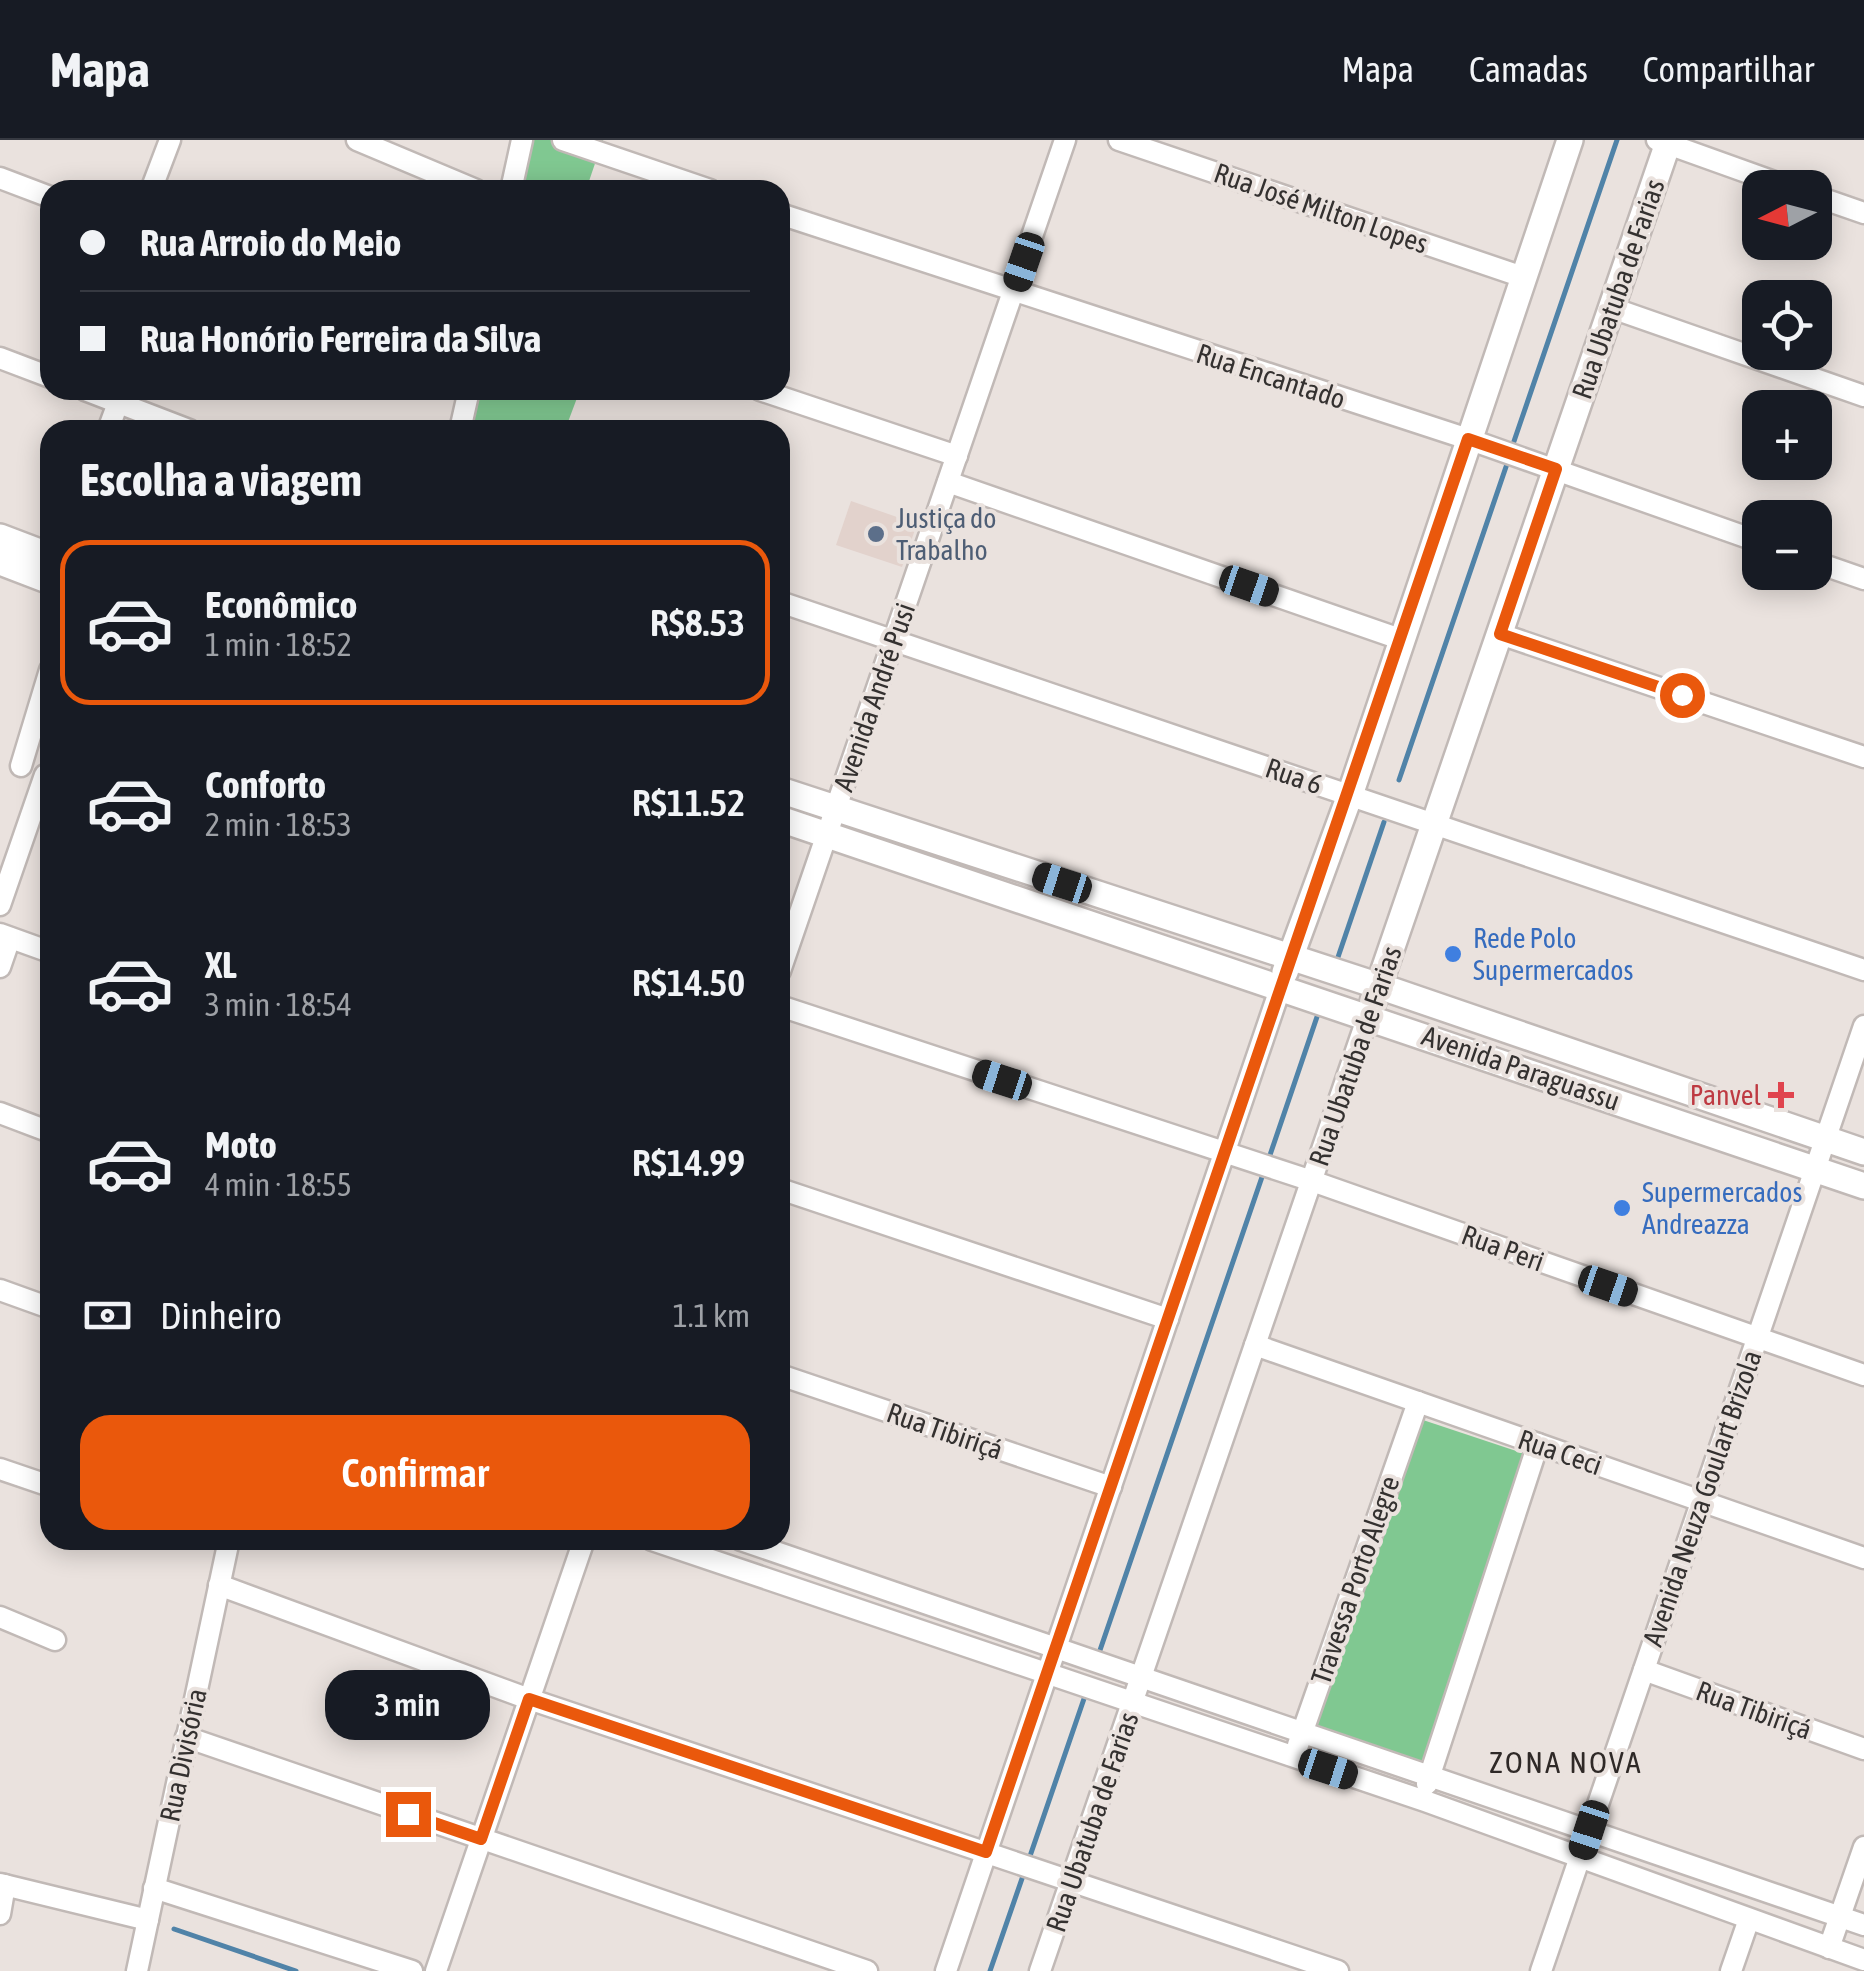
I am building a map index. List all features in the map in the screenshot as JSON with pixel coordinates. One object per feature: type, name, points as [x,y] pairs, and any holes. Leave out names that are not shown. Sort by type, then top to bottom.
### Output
[{"type":"main road","points":[[1282,986],[1400,639],[1480,444],[1523,277],[1570,140]]},
{"type":"main road","name":"Rua Ubatuba de Farias","points":[[1358,1012],[1435,822],[1612,308],[1664,142]]},
{"type":"main road","points":[[0,537],[40,552]]},
{"type":"main road","points":[[0,562],[40,577]]},
{"type":"main road","name":"Avenida Paraguassu","points":[[790,793],[1368,983],[1864,1152]]},
{"type":"main road","name":"Avenida Paraguassu","points":[[790,822],[1864,1186]]},
{"type":"street","points":[[155,180],[170,140]]},
{"type":"street","points":[[357,140],[452,180]]},
{"type":"street","points":[[514,180],[522,140]]},
{"type":"street","points":[[562,140],[680,180]]},
{"type":"street","name":"Avenida André Pusi","points":[[790,941],[1066,140]]},
{"type":"street","name":"Rua José Milton Lopes","points":[[1119,140],[1523,277]]},
{"type":"street","points":[[1664,142],[1742,170]]},
{"type":"street","points":[[0,178],[40,193]]},
{"type":"street","points":[[1832,202],[1864,213]]},
{"type":"street","name":"Rua Encantado","points":[[790,217],[1531,460],[1742,536]]},
{"type":"street","points":[[1612,308],[1864,396]]},
{"type":"street","points":[[0,358],[40,373]]},
{"type":"street","points":[[113,400],[163,420]]},
{"type":"street","points":[[790,400],[957,456]]},
{"type":"street","points":[[948,482],[1400,639]]},
{"type":"street","points":[[1832,568],[1864,580]]},
{"type":"street","name":"Rua 6","points":[[790,605],[1864,970]]},
{"type":"street","points":[[1500,634],[1864,757]]},
{"type":"street","points":[[21,766],[40,703]]},
{"type":"street","points":[[0,758],[40,773]]},
{"type":"street","points":[[0,906],[40,798]]},
{"type":"street","points":[[0,968],[5,936],[40,948]]},
{"type":"street","points":[[946,1971],[986,1852],[1056,1676],[1057,1647],[1282,986]]},
{"type":"street","points":[[790,1009],[1225,1154]]},
{"type":"street","name":"Rua Ubatuba de Farias","points":[[1040,1971],[1063,1878],[1127,1699],[1140,1680],[1312,1180],[1358,1012]]},
{"type":"street","name":"Avenida Neuza Goulart Brizola","points":[[1541,1971],[1864,1026]]},
{"type":"street","points":[[0,1113],[40,1128]]},
{"type":"street","name":"Rua Peri","points":[[1225,1154],[1312,1180],[1864,1375]]},
{"type":"street","points":[[790,1192],[1168,1318]]},
{"type":"street","points":[[0,1290],[40,1304]]},
{"type":"street","name":"Rua Ceci","points":[[1255,1345],[1864,1558]]},
{"type":"street","name":"Rua Tibiriçá","points":[[790,1378],[1111,1487]]},
{"type":"street","name":"Travessa Porto Alegre","points":[[1295,1758],[1418,1402]]},
{"type":"street","points":[[1425,1801],[1428,1772],[1538,1444]]},
{"type":"street","points":[[0,1469],[40,1483]]},
{"type":"street","name":"Rua Divisória","points":[[140,1970],[227,1550]]},
{"type":"street","points":[[436,1971],[581,1550]]},
{"type":"street","points":[[682,1550],[1425,1801],[1864,1960]]},
{"type":"street","points":[[771,1550],[1057,1647],[1119,1673],[1428,1772],[1864,1925]]},
{"type":"street","points":[[219,1586],[529,1699],[1338,1971]]},
{"type":"street","points":[[0,1617],[55,1640]]},
{"type":"street","name":"Rua Tibiriçá","points":[[1644,1670],[1864,1749]]},
{"type":"street","points":[[186,1737],[867,1971]]},
{"type":"street","points":[[1830,1948],[1864,1848]]},
{"type":"street","points":[[0,1914],[2,1884],[148,1920]]},
{"type":"street","points":[[154,1888],[412,1971]]},
{"type":"street","points":[[1731,1971],[1749,1919]]},
{"type":"shaded area","name":"Justiça do Trabalho","points":[[851,501],[917,524],[902,567],[836,545]]},
{"type":"green space","points":[[531,140],[603,140],[589,180],[523,180]]},
{"type":"green space","points":[[476,400],[576,400],[569,420],[472,420]]},
{"type":"green space","points":[[1420,1419],[1528,1455],[1421,1765],[1312,1728]]},
{"type":"waterway","points":[[1511,450],[1617,140]]},
{"type":"waterway","points":[[1399,780],[1508,461]]},
{"type":"waterway","points":[[1336,963],[1384,822]]},
{"type":"waterway","points":[[1270,1155],[1319,1011]]},
{"type":"waterway","points":[[1098,1656],[1262,1177]]},
{"type":"waterway","points":[[1029,1859],[1087,1690]]},
{"type":"waterway","points":[[990,1971],[1025,1870]]},
{"type":"waterway","points":[[174,1929],[296,1971]]},
{"type":"place","name":"Justiça do Trabalho","points":[[876,534]]},
{"type":"place","name":"Rede Polo Supermercados","points":[[1453,954]]},
{"type":"place","name":"Panvel","points":[[1781,1095]]},
{"type":"place","name":"Supermercados Andreazza","points":[[1622,1208]]},
{"type":"district","name":"ZONA NOVA","points":[[1566,1763]]},
{"type":"route","points":[[408,1814],[481,1839],[529,1699],[986,1852],[1468,439],[1556,469],[1500,634],[1682,695]]}]
